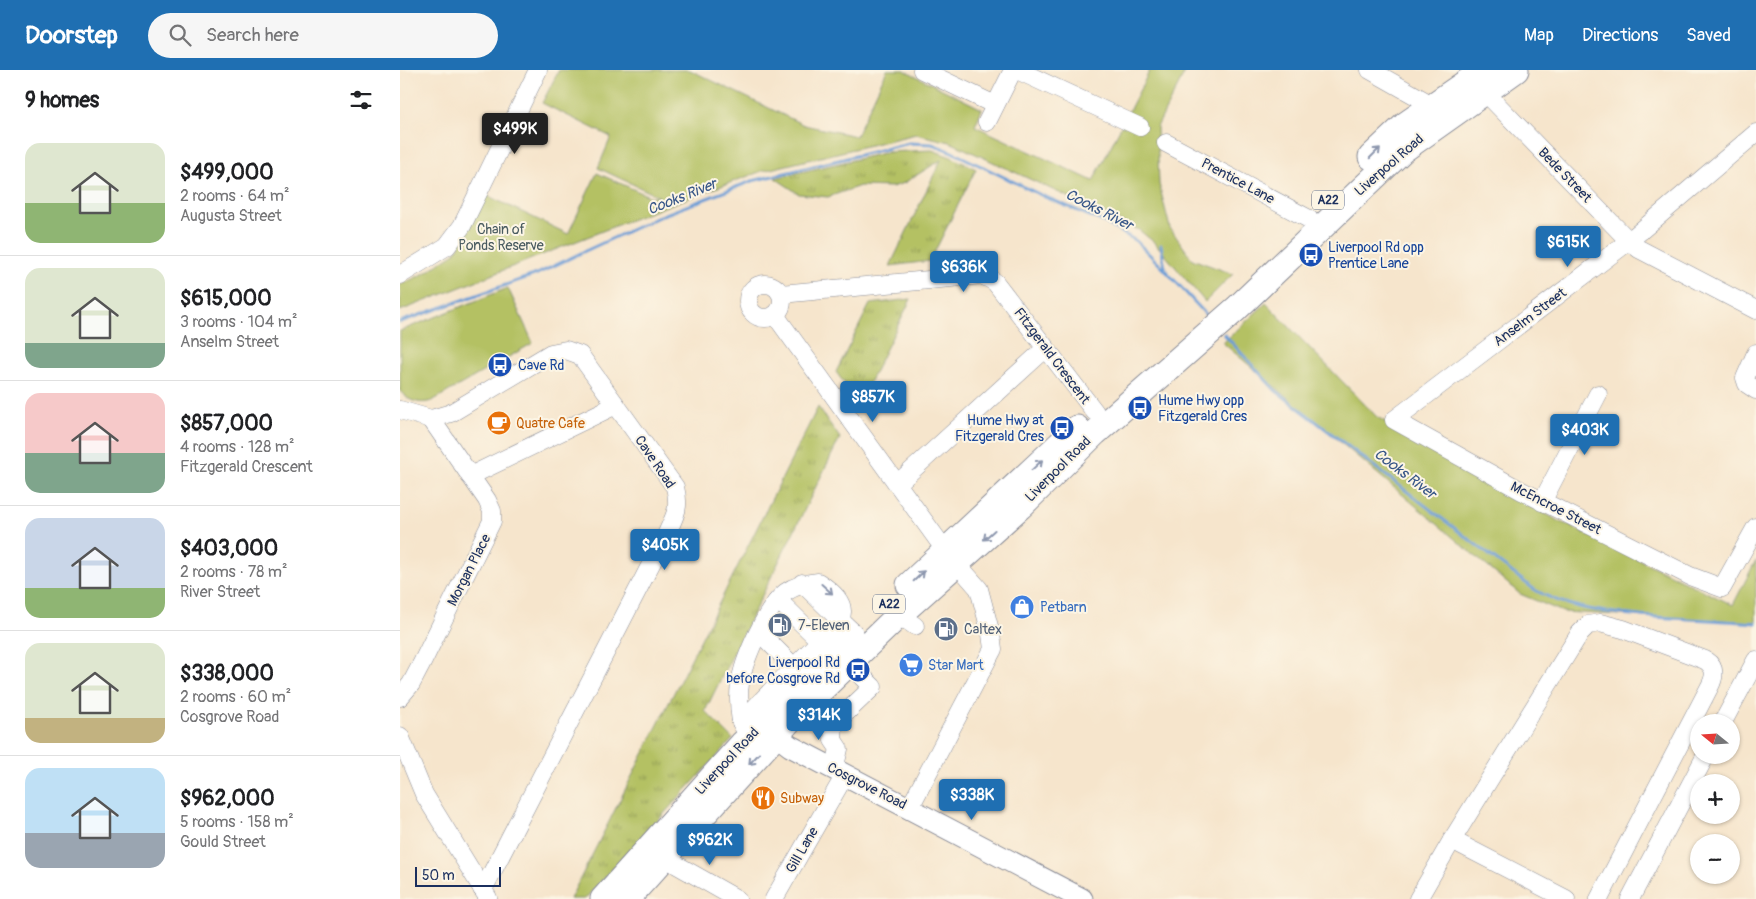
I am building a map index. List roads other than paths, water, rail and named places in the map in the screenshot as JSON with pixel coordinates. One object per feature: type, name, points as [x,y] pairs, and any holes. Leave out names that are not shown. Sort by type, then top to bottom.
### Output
[{"type":"highway","name":"Liverpool Road","points":[[1232,303],[1309,219],[1406,124],[1441,111],[1484,81],[1516,70]]},
{"type":"highway","name":"Liverpool Road","points":[[757,730],[805,706],[849,663],[907,620],[951,557],[1095,412],[1191,338],[1326,224],[1403,150],[1421,136],[1441,111]]},
{"type":"highway","name":"Liverpool Road","points":[[627,899],[659,850],[836,632],[951,557],[1021,506],[1191,338]]},
{"type":"highway","name":"Liverpool Road","points":[[603,899],[659,850]]},
{"type":"main road","name":"Cosgrove Road","points":[[757,730],[1082,899]]},
{"type":"street","points":[[400,275],[448,246],[462,226],[538,70]]},
{"type":"street","points":[[922,70],[995,105]]},
{"type":"street","points":[[987,122],[1013,70]]},
{"type":"street","points":[[1017,70],[1140,127]]},
{"type":"street","points":[[1370,70],[1441,111]]},
{"type":"street","name":"Bede Street","points":[[1484,81],[1629,241],[1639,249],[1756,310]]},
{"type":"street","name":"Anselm Street","points":[[1394,420],[1629,241],[1756,133]]},
{"type":"street","name":"Prentice Lane","points":[[1166,143],[1309,219]]},
{"type":"street","name":"Fitzgerald Crescent","points":[[781,294],[982,275],[995,282],[1095,412]]},
{"type":"street","points":[[760,284],[772,285],[778,289],[781,294],[782,306],[775,315],[762,318],[756,316],[748,305],[748,299],[754,287],[760,284]]},
{"type":"street","points":[[775,315],[951,557],[979,589],[993,649],[909,808]]},
{"type":"street","points":[[897,484],[1046,348]]},
{"type":"street","name":"Cave Road","points":[[431,419],[451,413],[551,353],[566,350],[580,355],[675,487],[679,502],[674,518],[486,884],[485,894]]},
{"type":"street","points":[[1756,353],[1745,378],[1747,384],[1756,390]]},
{"type":"street","points":[[1542,502],[1598,394]]},
{"type":"street","points":[[470,476],[616,405]]},
{"type":"street","points":[[400,410],[431,419]]},
{"type":"street","name":"Morgan Place","points":[[400,697],[411,684],[418,671],[492,521],[492,511],[487,500],[431,419]]},
{"type":"street","name":"McEncroe Street","points":[[1394,420],[1542,502],[1690,576],[1722,588],[1756,527]]},
{"type":"street","points":[[802,583],[836,632],[790,671],[757,730],[738,705],[740,683],[744,666],[771,607],[781,596],[802,583]]},
{"type":"street","points":[[781,596],[836,632]]},
{"type":"street","points":[[1418,899],[1564,656],[1588,625],[1600,623],[1623,629],[1704,660],[1713,667],[1714,673],[1713,682],[1599,899]]},
{"type":"street","points":[[756,637],[790,671]]},
{"type":"street","points":[[1727,714],[1756,660]]},
{"type":"street","points":[[833,732],[873,687],[849,663]]},
{"type":"street","points":[[805,706],[819,711],[833,732],[839,749],[832,768]]},
{"type":"street","points":[[400,736],[424,794],[485,894]]},
{"type":"street","points":[[1630,899],[1701,764]]},
{"type":"street","name":"Gill Lane","points":[[774,899],[832,768]]},
{"type":"street","points":[[1452,840],[1566,899]]},
{"type":"street","points":[[659,850],[684,870],[737,899]]},
{"type":"waterway","name":"Cooks River","points":[[400,322],[537,274],[663,215],[752,181],[909,143],[932,144],[950,151],[1043,196],[1104,222],[1136,241],[1211,320]]},
{"type":"waterway","points":[[1161,245],[1165,269]]},
{"type":"waterway","name":"Cooks River","points":[[1224,334],[1275,390],[1535,590],[1560,602],[1600,611],[1641,616],[1756,623]]},
{"type":"place","name":"Liverpool Rd opp Prentice Lane","points":[[1311,255]]},
{"type":"place","name":"Cave Rd","points":[[500,365]]},
{"type":"place","name":"Hume Hwy opp Fitzgerald Cres","points":[[1140,408]]},
{"type":"place","name":"Quatre Cafe","points":[[499,423]]},
{"type":"place","name":"Hume Hwy at Fitzgerald Cres","points":[[1062,428]]},
{"type":"place","name":"Petbarn","points":[[1022,607]]},
{"type":"place","name":"7-Eleven","points":[[780,625]]},
{"type":"place","name":"Caltex","points":[[946,629]]},
{"type":"place","name":"Star Mart","points":[[911,665]]},
{"type":"place","name":"Liverpool Rd before Cosgrove Rd","points":[[858,670]]},
{"type":"place","name":"Subway","points":[[763,798]]},
{"type":"park label","name":"Chain of Ponds Reserve","points":[[501,238]]}]
